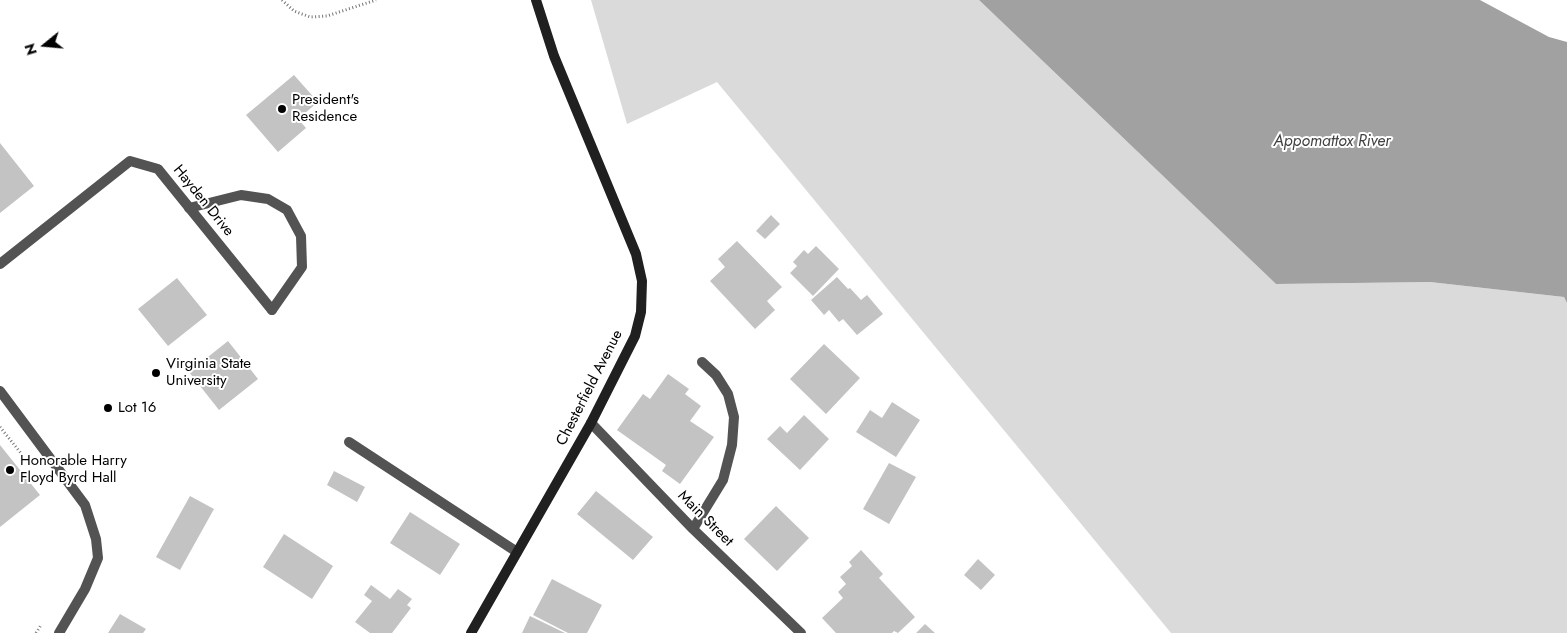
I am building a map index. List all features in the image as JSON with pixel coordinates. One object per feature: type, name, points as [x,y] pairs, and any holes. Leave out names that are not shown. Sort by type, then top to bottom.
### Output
[{"type":"main road","name":"Chesterfield Avenue","points":[[471,633],[591,423],[635,336],[641,312],[642,281],[636,254],[554,56],[536,0]]},
{"type":"street","name":"Hayden Drive","points":[[0,264],[130,161],[158,169],[189,208],[272,310],[302,267],[301,236],[288,210],[268,199],[241,195],[189,208]]},
{"type":"street","points":[[694,529],[723,480],[732,445],[734,417],[728,394],[716,375],[702,362]]},
{"type":"street","points":[[0,390],[85,505],[96,539],[98,558],[85,589],[60,633]]},
{"type":"street","name":"Main Street","points":[[591,423],[694,529],[801,633]]},
{"type":"street","points":[[349,442],[517,552]]},
{"type":"path","points":[[282,0],[294,11],[310,17],[327,16],[376,0]]},
{"type":"path","points":[[0,427],[29,463]]},
{"type":"path","points":[[36,633],[46,616]]},
{"type":"shaded area","points":[[591,0],[979,0],[1276,284],[1430,282],[1564,297],[1567,303],[1567,633],[1171,633],[717,82],[627,124]]},
{"type":"water","name":"Appomattox River","points":[[979,0],[1480,0],[1549,37],[1567,42],[1567,303],[1564,297],[1430,282],[1276,284]]},
{"type":"building","name":"President's Residence","points":[[294,75],[318,102],[298,119],[306,128],[278,152],[246,115]]},
{"type":"building","points":[[0,143],[34,186],[0,213]]},
{"type":"building","points":[[771,215],[780,224],[765,239],[756,231]]},
{"type":"building","points":[[737,241],[782,287],[767,301],[775,310],[755,329],[710,281],[725,267],[718,259]]},
{"type":"building","points":[[816,246],[839,269],[813,296],[790,273],[797,266],[793,262],[804,250],[808,254]]},
{"type":"building","points":[[837,277],[861,300],[867,295],[883,314],[857,335],[843,319],[839,322],[829,310],[824,315],[811,300]]},
{"type":"building","points":[[177,278],[207,315],[168,346],[138,309]]},
{"type":"building","points":[[228,341],[258,379],[219,410],[189,372]]},
{"type":"building","points":[[824,344],[860,378],[826,414],[790,379]]},
{"type":"building","points":[[668,374],[689,389],[685,394],[701,406],[690,421],[714,437],[680,484],[662,471],[666,465],[617,430],[643,394],[650,399]]},
{"type":"building","points":[[892,402],[920,420],[896,457],[856,432],[870,410],[882,418]]},
{"type":"building","points":[[804,415],[829,439],[800,470],[767,439],[780,426],[787,433]]},
{"type":"building","name":"Honorable Harry Floyd Byrd Hall","points":[[0,445],[40,495],[0,527]]},
{"type":"building","points":[[889,463],[916,477],[889,524],[863,509]]},
{"type":"building","points":[[334,471],[365,487],[357,502],[327,485]]},
{"type":"building","points":[[596,491],[653,537],[633,560],[577,514]]},
{"type":"building","points":[[190,496],[214,509],[180,570],[156,557]]},
{"type":"building","points":[[776,506],[809,538],[777,571],[744,539]]},
{"type":"building","points":[[410,512],[460,544],[440,575],[390,543]]},
{"type":"building","points":[[284,534],[333,566],[312,599],[263,567]]},
{"type":"building","points":[[861,550],[883,574],[879,578],[915,617],[898,633],[894,631],[892,633],[836,633],[822,618],[843,598],[838,592],[846,584],[840,577],[852,566],[849,562]]},
{"type":"building","points":[[978,559],[995,575],[981,590],[964,575]]},
{"type":"building","points":[[552,579],[602,605],[587,633],[568,633],[533,615]]},
{"type":"building","points":[[371,585],[390,599],[398,589],[412,599],[407,605],[411,608],[392,633],[370,633],[355,622],[372,601],[364,595]]},
{"type":"building","points":[[120,614],[146,629],[143,633],[108,633]]},
{"type":"building","points":[[530,616],[565,633],[522,633]]},
{"type":"building","points":[[925,624],[935,633],[916,633]]},
{"type":"place","name":"President's Residence","points":[[282,109]]},
{"type":"place","name":"Virginia State University","points":[[156,373]]},
{"type":"place","name":"Lot 16","points":[[108,408]]},
{"type":"place","name":"Honorable Harry Floyd Byrd Hall","points":[[10,470]]}]
